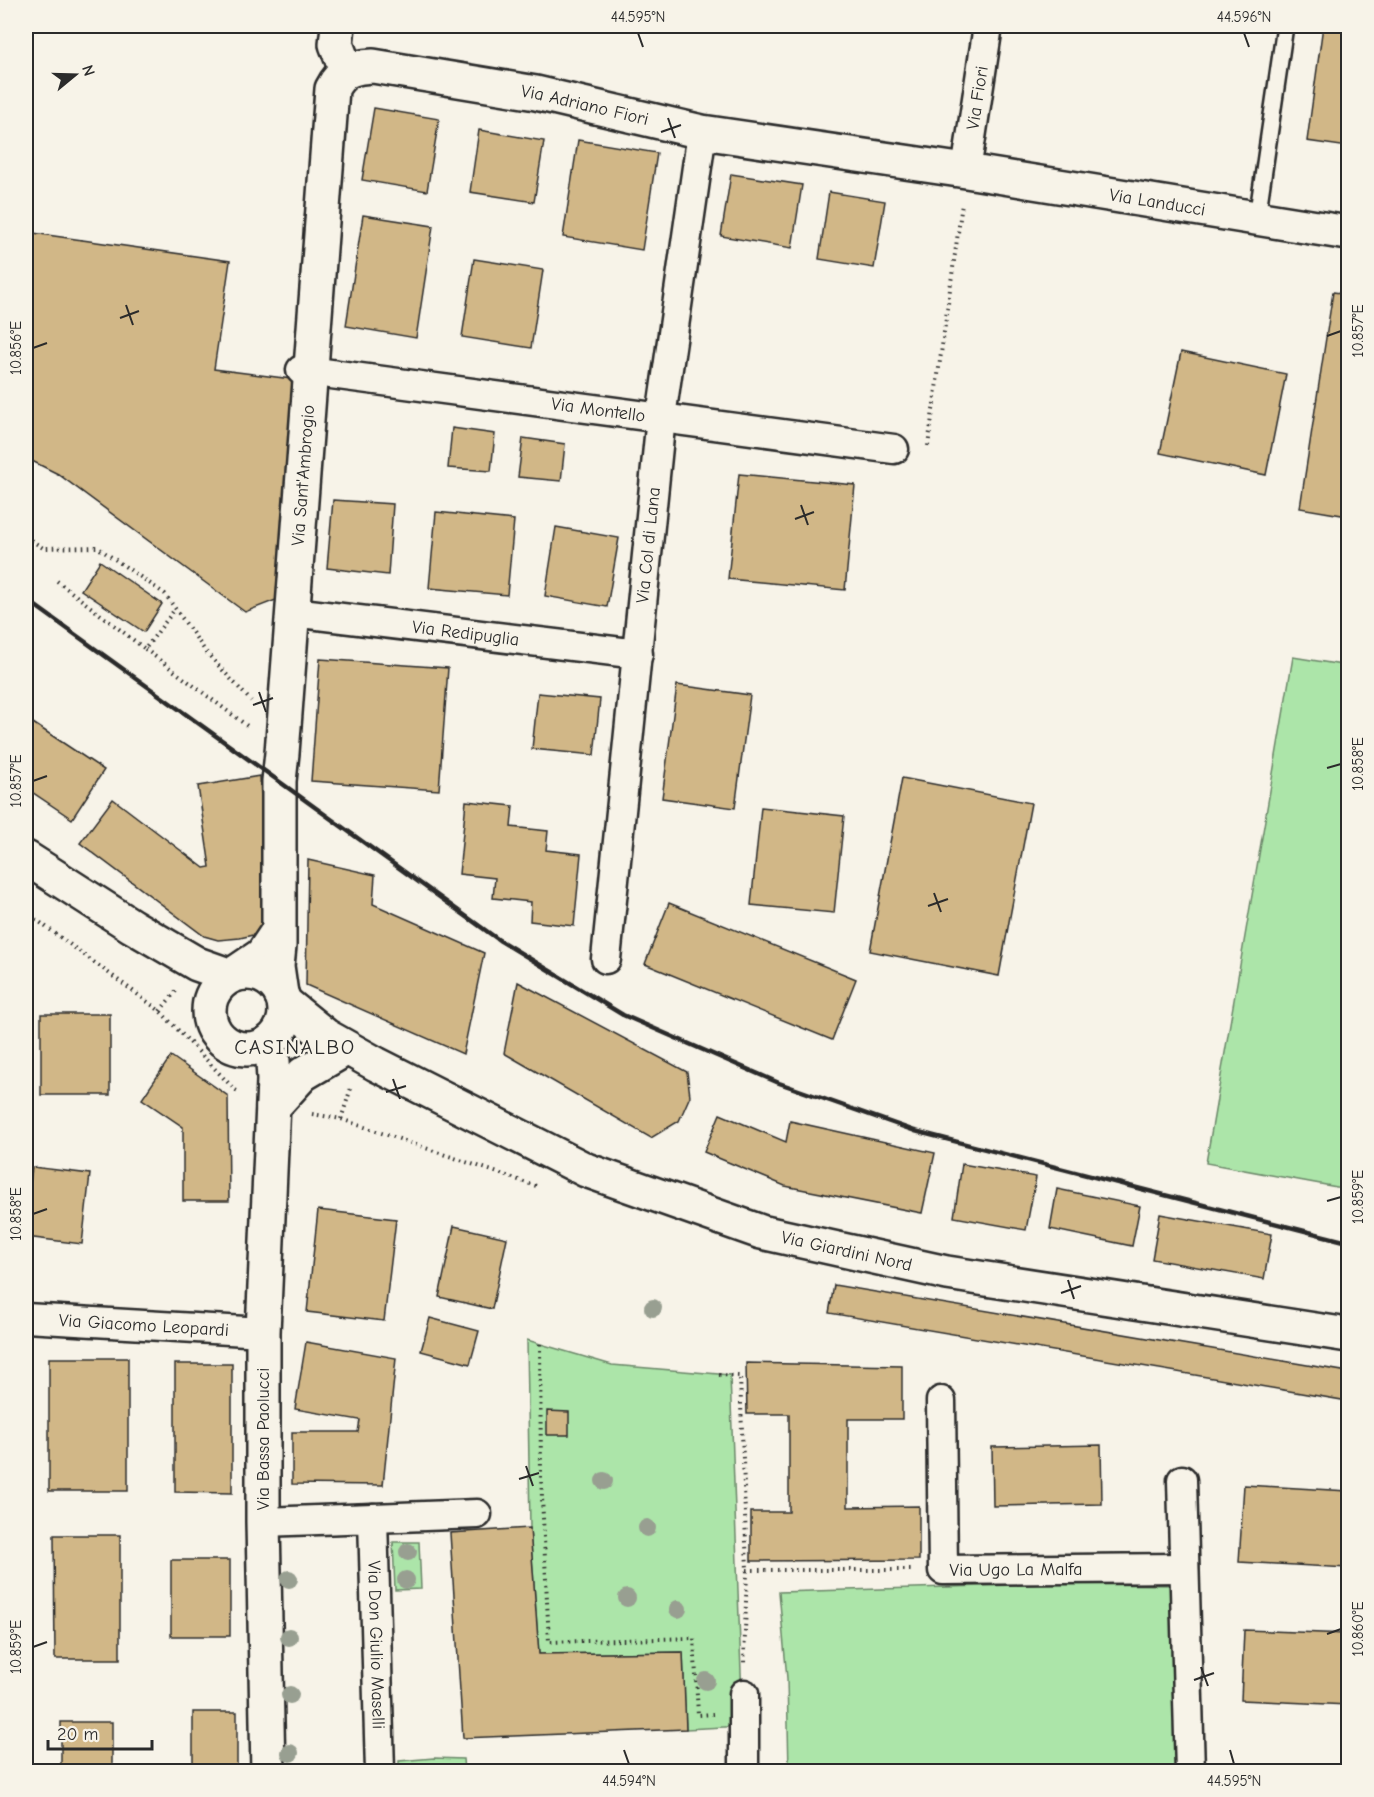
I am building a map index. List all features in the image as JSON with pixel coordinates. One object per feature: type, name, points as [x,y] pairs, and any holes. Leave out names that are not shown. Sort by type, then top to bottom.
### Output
[{"type":"street","points":[[338,26],[336,44],[346,70]]},
{"type":"street","name":"Via Fiori","points":[[966,171],[988,26]]},
{"type":"street","name":"Via Adriano Fiori","points":[[346,70],[373,66],[524,91],[702,132],[966,171]]},
{"type":"street","name":"Via Sant'Ambrogio","points":[[282,998],[278,966],[279,781],[293,612],[306,370],[332,89],[346,70]]},
{"type":"street","name":"Via Col di Lana","points":[[606,959],[661,417],[702,132]]},
{"type":"street","name":"Via Landucci","points":[[966,171],[1348,233]]},
{"type":"street","name":"Via Montello","points":[[306,370],[894,449]]},
{"type":"street","name":"Via Redipuglia","points":[[293,612],[638,654]]},
{"type":"street","name":"Via Giardini Nord","points":[[26,858],[132,926],[197,964],[231,976],[253,973],[265,977],[274,984],[282,998],[326,1035],[376,1064],[586,1170],[761,1232],[947,1273],[1348,1335]]},
{"type":"street","name":"Via Giardini Nord","points":[[132,926],[186,980],[208,1011],[214,1032],[231,1046],[260,1045],[337,1054],[376,1064]]},
{"type":"street","points":[[208,1011],[214,990],[221,982],[262,955],[278,931]]},
{"type":"street","points":[[260,1045],[277,1036],[283,1025],[285,1014],[282,998]]},
{"type":"street","name":"Via Bassa Paolucci","points":[[260,1045],[258,1066],[273,1107],[263,1332],[263,1522],[268,1772]]},
{"type":"street","points":[[273,1107],[303,1074],[337,1054]]},
{"type":"street","name":"Via Giacomo Leopardi","points":[[26,1318],[263,1332]]},
{"type":"street","name":"Via Ugo La Malfa","points":[[941,1401],[943,1570],[1184,1568]]},
{"type":"street","points":[[1182,1480],[1190,1772]]},
{"type":"street","points":[[263,1522],[477,1514]]},
{"type":"street","name":"Via Don Giulio Maselli","points":[[374,1518],[380,1772]]},
{"type":"street","points":[[743,1702],[744,1772]]},
{"type":"lane","points":[[1257,218],[1285,26]]},
{"type":"path","points":[[894,449],[927,451],[966,171]]},
{"type":"path","points":[[26,537],[43,548],[97,547],[165,594],[206,652],[283,745]]},
{"type":"path","points":[[57,581],[145,649],[283,745]]},
{"type":"path","points":[[145,649],[175,609]]},
{"type":"path","points":[[26,912],[159,1011],[235,1090]]},
{"type":"path","points":[[306,1113],[341,1119],[543,1188]]},
{"type":"path","points":[[540,1344],[541,1476],[549,1642],[694,1638],[698,1715],[743,1702],[747,1570],[740,1376],[719,1375]]},
{"type":"path","points":[[747,1570],[943,1570]]},
{"type":"green space","points":[[1293,657],[1348,666],[1348,1189],[1206,1163]]},
{"type":"green space","points":[[527,1340],[612,1365],[730,1375],[743,1726],[686,1729],[683,1652],[539,1654],[530,1528]]},
{"type":"green space","points":[[393,1542],[419,1542],[421,1589],[395,1590]]},
{"type":"green space","points":[[1047,1584],[1185,1585],[1190,1771],[789,1771],[787,1678],[779,1592]]},
{"type":"green space","points":[[434,1758],[463,1759],[464,1771],[399,1771],[399,1761]]},
{"type":"building","points":[[1323,26],[1348,26],[1348,147],[1307,141]]},
{"type":"building","points":[[374,108],[439,119],[427,191],[362,180]]},
{"type":"building","points":[[479,130],[544,141],[534,202],[470,192]]},
{"type":"building","points":[[578,140],[657,153],[642,250],[563,237]]},
{"type":"building","points":[[731,174],[802,185],[792,248],[721,236]]},
{"type":"building","points":[[829,192],[885,201],[874,268],[819,259]]},
{"type":"building","points":[[363,215],[433,226],[416,338],[346,326]]},
{"type":"building","points":[[26,232],[230,261],[214,369],[299,380],[281,598],[245,612],[58,474],[26,458]]},
{"type":"building","points":[[474,259],[543,270],[531,348],[462,337]]},
{"type":"building","points":[[1333,292],[1348,294],[1348,516],[1300,508]]},
{"type":"building","points":[[1181,352],[1286,374],[1266,475],[1160,453]]},
{"type":"building","points":[[452,428],[495,434],[491,471],[448,468]]},
{"type":"building","points":[[523,438],[565,444],[561,481],[518,477]]},
{"type":"building","points":[[739,474],[855,485],[845,590],[728,579]]},
{"type":"building","points":[[333,500],[393,504],[388,575],[327,568]]},
{"type":"building","points":[[436,512],[514,520],[507,595],[429,588]]},
{"type":"building","points":[[556,527],[619,538],[607,607],[545,596]]},
{"type":"building","points":[[100,561],[162,604],[144,632],[81,590]]},
{"type":"building","points":[[320,659],[448,668],[439,790],[311,781]]},
{"type":"building","points":[[677,685],[750,695],[735,808],[662,798]]},
{"type":"building","points":[[538,693],[600,699],[594,755],[532,749]]},
{"type":"building","points":[[33,723],[104,770],[72,819],[26,788],[26,734]]},
{"type":"building","points":[[260,776],[266,924],[257,934],[218,940],[204,936],[80,843],[113,799],[204,868],[210,867],[198,786]]},
{"type":"building","points":[[902,778],[1031,803],[999,976],[870,951]]},
{"type":"building","points":[[466,801],[513,806],[511,827],[548,831],[546,850],[581,854],[574,926],[530,921],[531,902],[493,898],[495,878],[459,874]]},
{"type":"building","points":[[761,807],[844,816],[834,913],[751,905]]},
{"type":"building","points":[[308,860],[375,875],[373,904],[484,953],[463,1054],[306,985]]},
{"type":"building","points":[[669,903],[856,979],[832,1040],[645,964]]},
{"type":"building","points":[[518,982],[687,1072],[690,1096],[679,1121],[651,1138],[504,1053]]},
{"type":"building","points":[[41,1014],[110,1014],[110,1095],[41,1095]]},
{"type":"building","points":[[171,1056],[228,1096],[229,1201],[183,1201],[183,1127],[142,1099]]},
{"type":"building","points":[[720,1114],[786,1142],[790,1121],[935,1153],[922,1213],[785,1186],[704,1152]]},
{"type":"building","points":[[962,1164],[1036,1177],[1026,1230],[954,1217]]},
{"type":"building","points":[[32,1167],[90,1174],[82,1244],[26,1237]]},
{"type":"building","points":[[1057,1189],[1140,1206],[1132,1246],[1050,1229]]},
{"type":"building","points":[[318,1210],[396,1219],[384,1321],[307,1312]]},
{"type":"building","points":[[1160,1214],[1272,1234],[1264,1279],[1152,1259]]},
{"type":"building","points":[[454,1226],[507,1238],[492,1309],[439,1297]]},
{"type":"building","points":[[834,1285],[1348,1372],[1348,1401],[829,1313]]},
{"type":"building","points":[[430,1318],[479,1331],[470,1364],[421,1351]]},
{"type":"building","points":[[306,1342],[396,1358],[383,1485],[292,1484],[292,1432],[358,1432],[360,1420],[295,1409]]},
{"type":"building","points":[[49,1358],[128,1358],[128,1491],[49,1491]]},
{"type":"building","points":[[746,1363],[902,1366],[902,1419],[848,1419],[848,1507],[919,1506],[919,1560],[751,1561],[751,1512],[789,1512],[789,1414],[747,1414]]},
{"type":"building","points":[[175,1364],[232,1364],[232,1493],[175,1492]]},
{"type":"building","points":[[547,1411],[569,1412],[569,1435],[547,1435]]},
{"type":"building","points":[[1101,1445],[1102,1504],[993,1506],[992,1447]]},
{"type":"building","points":[[1244,1485],[1348,1491],[1348,1568],[1239,1562]]},
{"type":"building","points":[[530,1528],[539,1654],[683,1652],[686,1729],[463,1738],[450,1533]]},
{"type":"building","points":[[54,1535],[120,1535],[120,1659],[55,1659]]},
{"type":"building","points":[[171,1560],[230,1560],[230,1636],[171,1636]]},
{"type":"building","points":[[1244,1630],[1348,1634],[1348,1705],[1241,1700]]},
{"type":"building","points":[[193,1712],[237,1712],[237,1772],[193,1772]]},
{"type":"building","points":[[61,1722],[112,1722],[112,1772],[61,1772]]},
{"type":"building","points":[[426,1765],[426,1772],[399,1772],[399,1766]]},
{"type":"railway","points":[[26,599],[499,940],[623,1015],[779,1083],[915,1131],[1348,1242]]},
{"type":"district","name":"CASINALBO","points":[[295,1047]]}]
